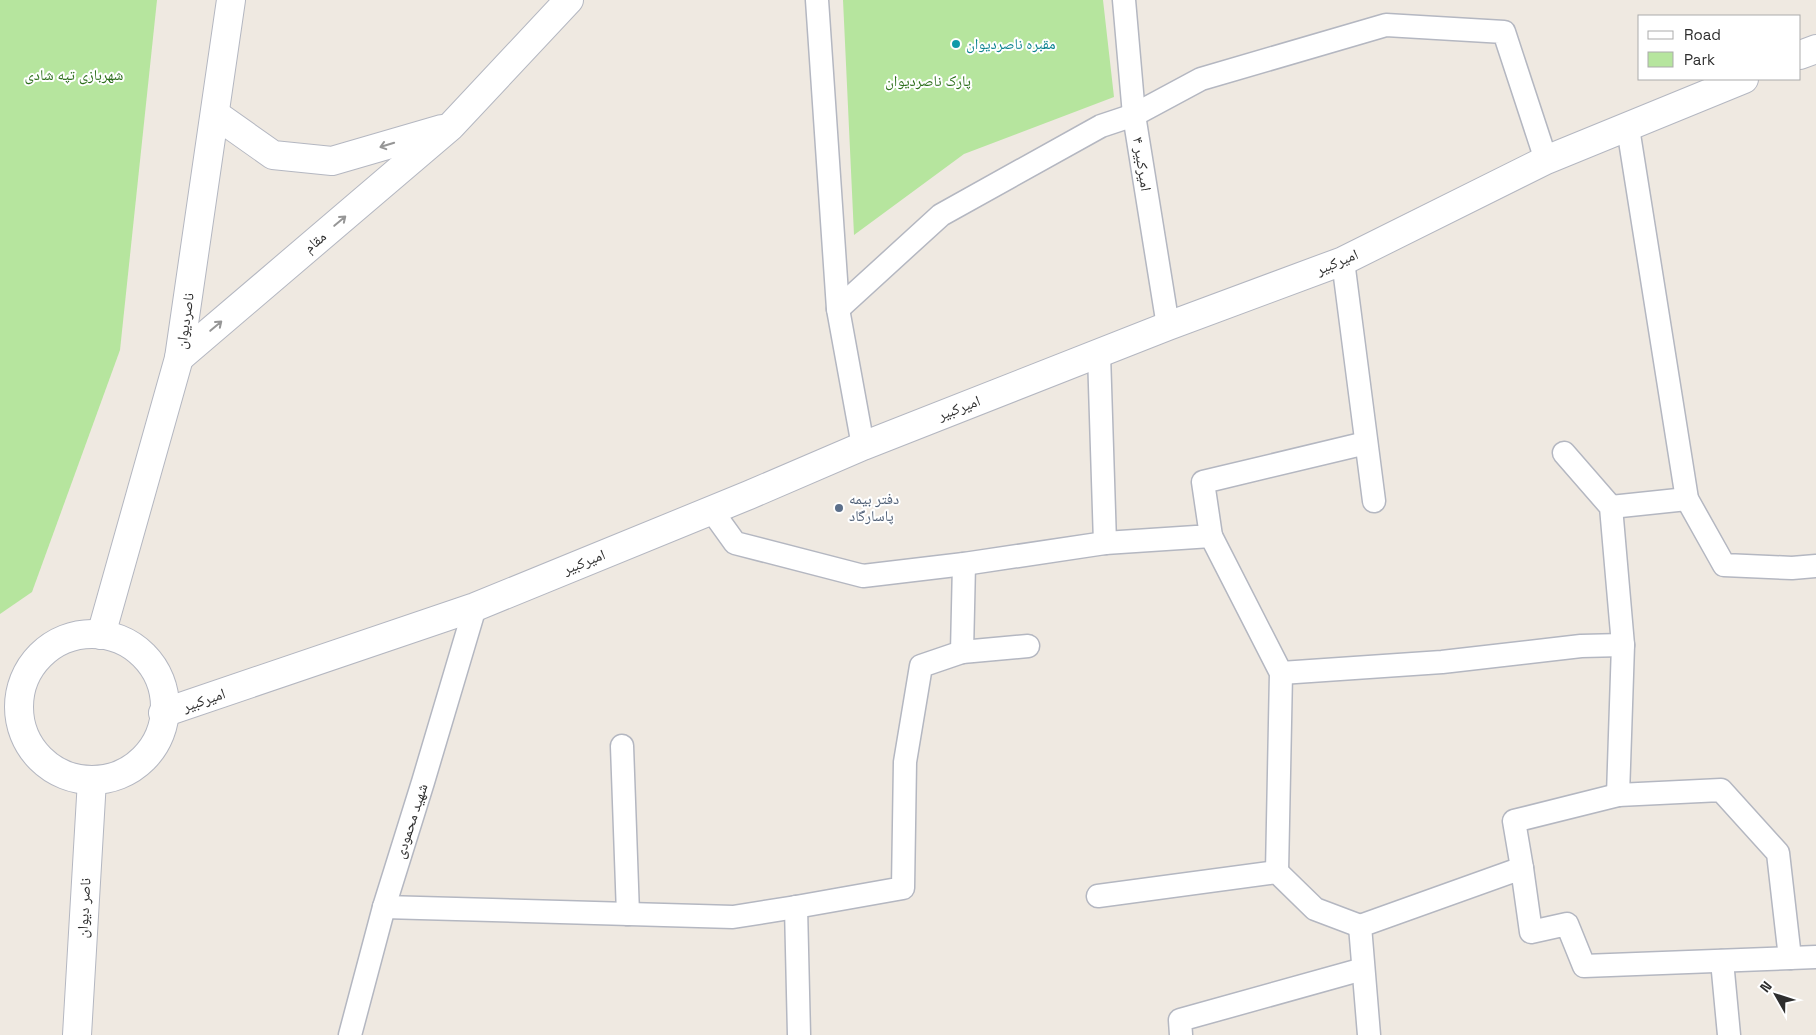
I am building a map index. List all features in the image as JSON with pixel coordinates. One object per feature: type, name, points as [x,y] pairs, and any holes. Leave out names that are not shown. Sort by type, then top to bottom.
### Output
[{"type":"street","name":"ناصردیوان","points":[[101,635],[179,358],[231,0]]},
{"type":"street","name":"مقام","points":[[179,358],[451,126],[569,0]]},
{"type":"street","points":[[817,0],[838,309],[863,446]]},
{"type":"street","name":"امیرکبیر ۴","points":[[1124,0],[1134,115],[1168,326]]},
{"type":"street","points":[[838,309],[941,215],[1101,126],[1134,115],[1201,79],[1386,25],[1504,32],[1546,160]]},
{"type":"street","points":[[1801,55],[1816,49]]},
{"type":"street","name":"امیرکبیر","points":[[164,713],[475,607],[712,511],[863,446],[1168,326],[1343,261],[1546,160],[1742,80]]},
{"type":"street","points":[[215,114],[273,155],[332,161],[451,126]]},
{"type":"street","points":[[1628,128],[1687,499],[1724,565],[1792,568],[1816,566]]},
{"type":"street","points":[[1343,261],[1374,501]]},
{"type":"street","points":[[1099,354],[1106,543]]},
{"type":"street","points":[[1366,444],[1203,482],[1211,536],[1281,673],[1277,872],[1315,909],[1360,926],[1522,868]]},
{"type":"street","points":[[1564,452],[1611,507],[1623,645],[1618,795]]},
{"type":"street","points":[[1611,507],[1687,499]]},
{"type":"street","points":[[712,511],[735,543],[863,576],[964,564],[1106,543],[1211,536]]},
{"type":"street","points":[[962,652],[964,564]]},
{"type":"street","name":"شهید محمودی","points":[[350,1035],[384,907],[424,782],[475,607]]},
{"type":"street","points":[[101,635],[123,641],[142,654],[157,674],[164,698],[163,722],[154,746],[138,764],[116,776],[92,780],[67,777],[42,762],[9,725],[20,723],[19,700],[25,678],[38,658],[56,643],[78,636],[101,635]]},
{"type":"street","points":[[1281,673],[1442,662],[1581,646],[1623,645]]},
{"type":"street","points":[[384,907],[733,917],[796,908],[903,888],[905,762],[921,666],[962,652],[1028,646]]},
{"type":"street","points":[[622,746],[628,914]]},
{"type":"street","name":"ناصر دیوان","points":[[77,1035],[92,780]]},
{"type":"street","points":[[1790,958],[1778,853],[1721,790],[1618,795],[1514,821],[1531,932],[1567,924],[1584,966],[1722,961],[1790,958],[1816,956]]},
{"type":"street","points":[[1098,896],[1277,872]]},
{"type":"street","points":[[796,908],[799,1035]]},
{"type":"street","points":[[1360,926],[1369,1035]]},
{"type":"street","points":[[1722,961],[1729,1035]]},
{"type":"street","points":[[1182,1035],[1180,1020],[1363,969]]},
{"type":"green space","name":"شهربازی تپه شادی","points":[[0,0],[157,0],[120,350],[32,592],[0,614]]},
{"type":"green space","name":"پارک ناصردیوان","points":[[843,0],[1103,0],[1114,97],[964,154],[854,235]]},
{"type":"place","name":"مقبره ناصردیوان","points":[[956,44]]},
{"type":"place","name":"دفتر بیمه پاسارگاد","points":[[839,508]]}]
